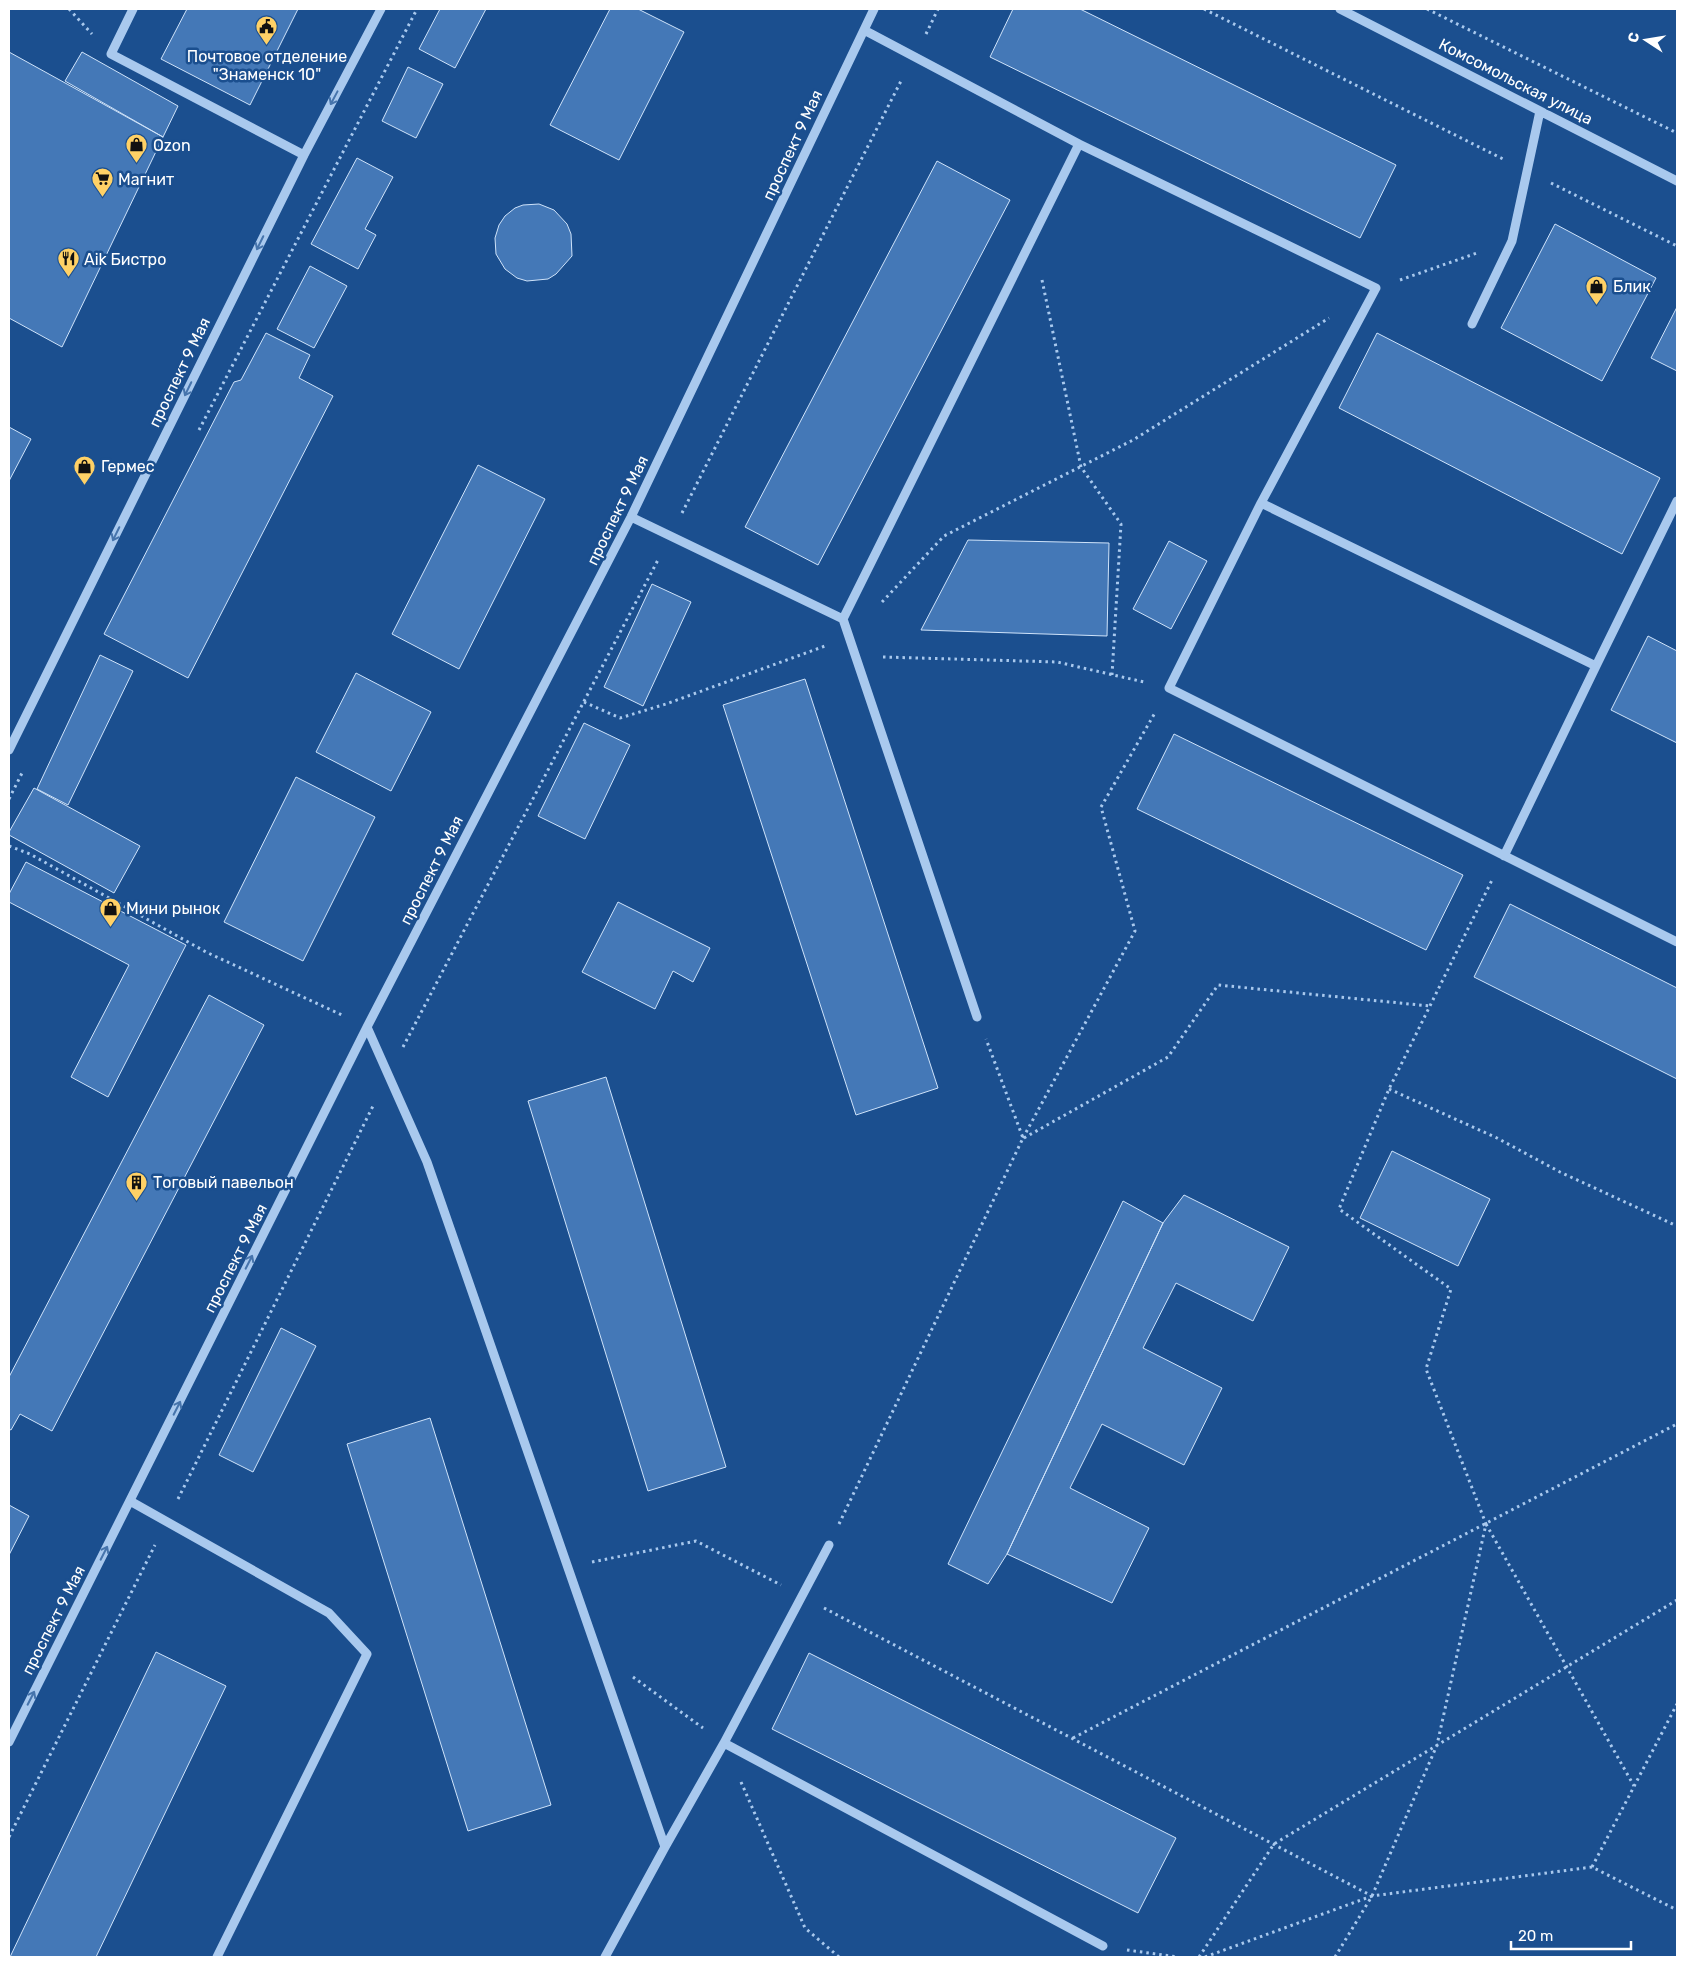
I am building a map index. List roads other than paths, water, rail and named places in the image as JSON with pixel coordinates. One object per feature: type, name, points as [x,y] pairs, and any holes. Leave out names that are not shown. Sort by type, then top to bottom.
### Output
[{"type":"street","points":[[134,9],[111,54],[304,155]]},
{"type":"street","name":"проспект 9 Мая","points":[[9,750],[304,155],[381,9]]},
{"type":"street","name":"проспект 9 Мая","points":[[9,1742],[367,1027],[631,517],[874,9]]},
{"type":"street","name":"Комсомольская улица","points":[[1340,9],[1677,181]]},
{"type":"street","points":[[864,30],[1079,144],[1376,288],[1261,503],[1169,688],[1677,942]]},
{"type":"street","points":[[1472,324],[1512,241],[1540,111]]},
{"type":"street","points":[[977,1017],[843,619],[1079,144]]},
{"type":"street","points":[[1504,856],[1677,501]]},
{"type":"street","points":[[1261,503],[1596,666]]},
{"type":"street","points":[[631,517],[843,619]]},
{"type":"street","points":[[367,1027],[428,1162],[665,1847]]},
{"type":"street","points":[[130,1501],[329,1613],[367,1654],[216,1957]]},
{"type":"street","points":[[605,1957],[724,1743],[829,1545]]},
{"type":"street","points":[[724,1743],[1103,1946]]},
{"type":"place","name":"Почтовое отделение \"Знаменск 10\"","points":[[267,46]]},
{"type":"place","name":"Ozon","points":[[137,164]]},
{"type":"place","name":"Магнит","points":[[102,198]]},
{"type":"place","name":"Aik Бистро","points":[[68,278]]},
{"type":"place","name":"Блик","points":[[1597,305]]},
{"type":"place","name":"Гермес","points":[[85,485]]},
{"type":"place","name":"Мини рынок","points":[[110,927]]},
{"type":"place","name":"Тоговый павельон","points":[[137,1201]]}]
